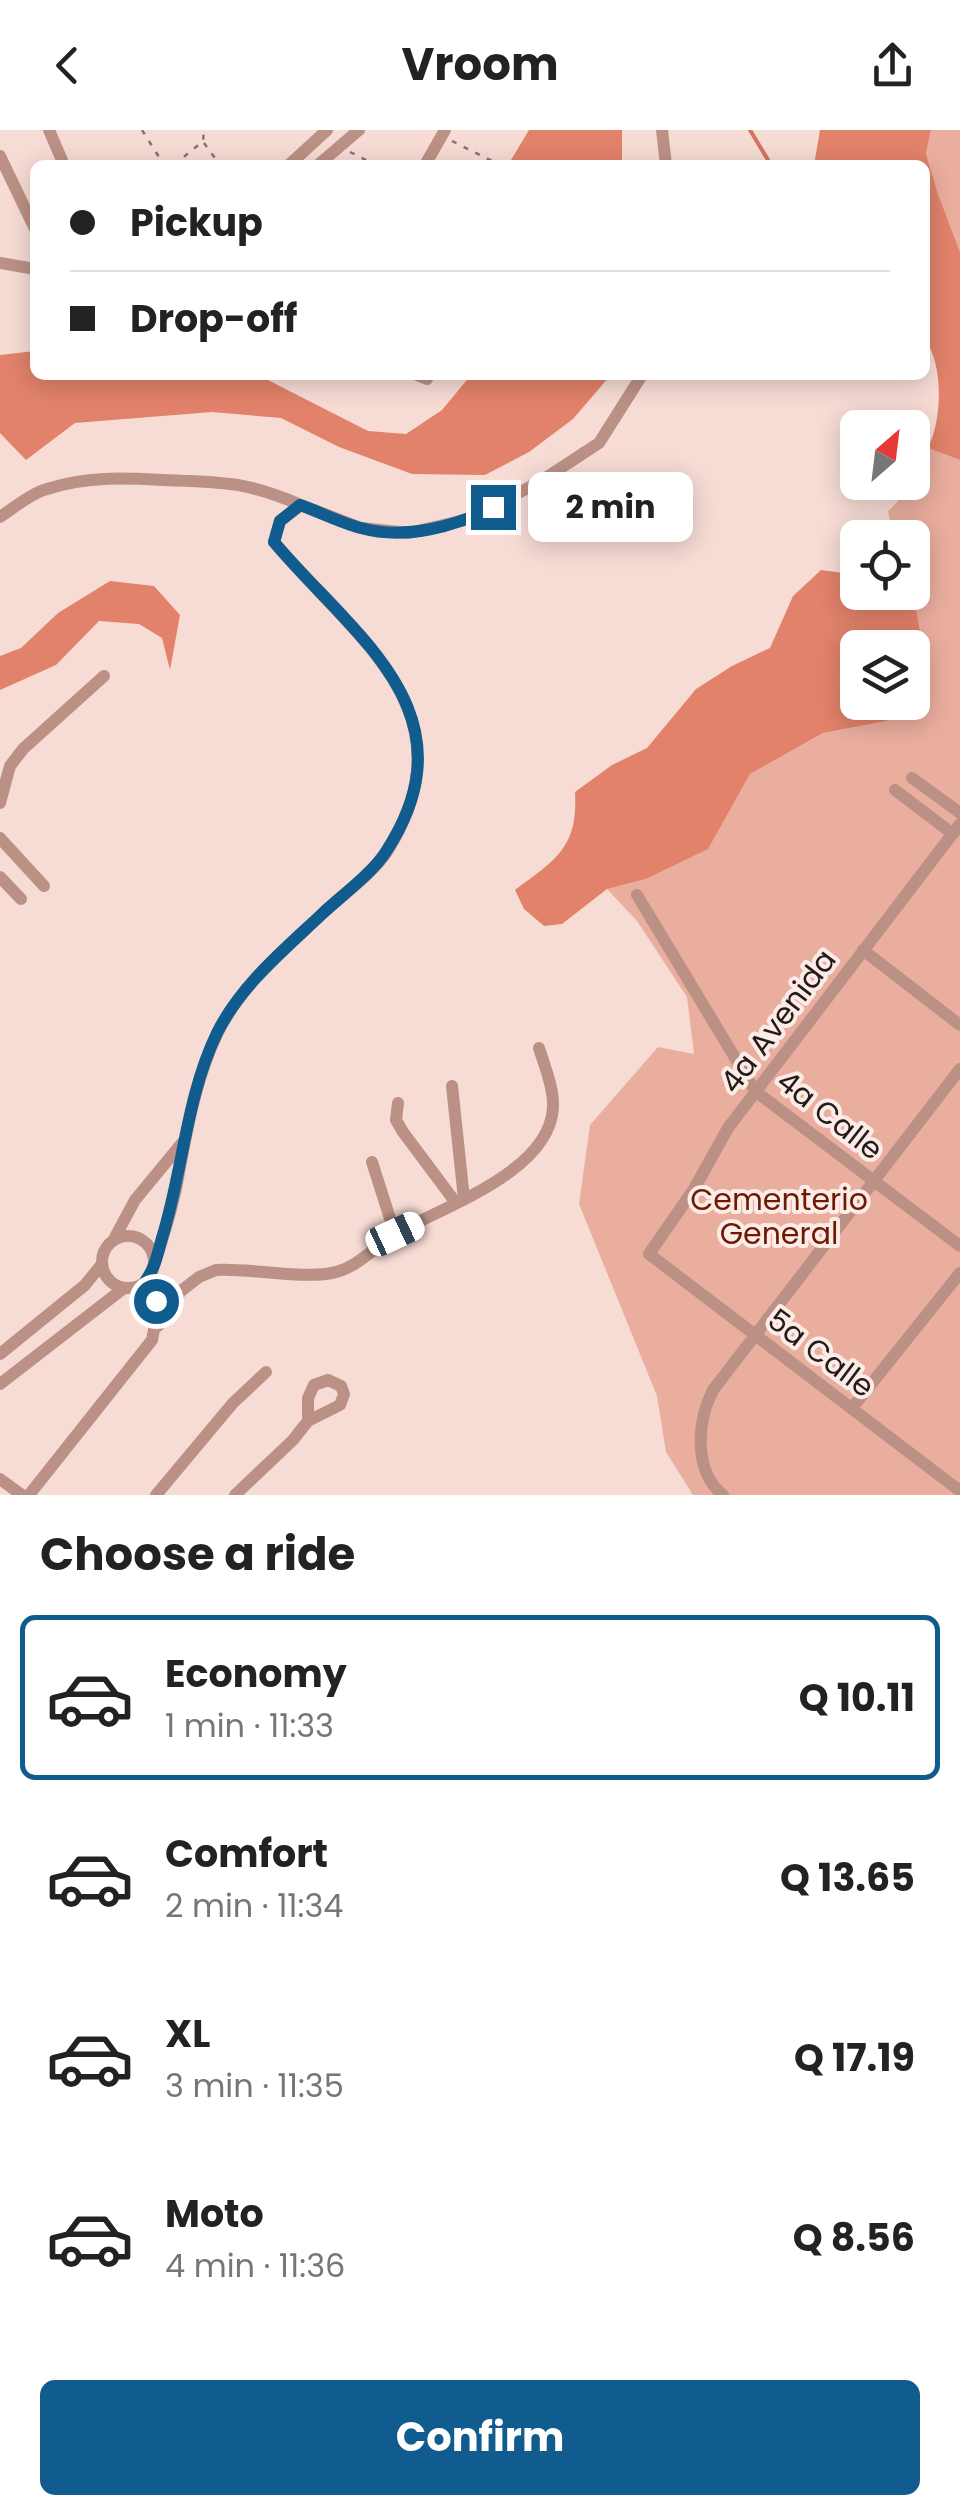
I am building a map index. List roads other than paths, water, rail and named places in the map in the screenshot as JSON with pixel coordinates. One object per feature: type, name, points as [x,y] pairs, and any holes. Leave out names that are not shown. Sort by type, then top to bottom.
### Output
[{"type":"street","points":[[49,130],[62,160]]},
{"type":"street","points":[[295,160],[328,130]]},
{"type":"street","points":[[323,160],[358,130]]},
{"type":"street","points":[[662,130],[665,160]]},
{"type":"street","points":[[427,160],[443,133]]},
{"type":"street","points":[[0,156],[30,219]]},
{"type":"street","points":[[0,263],[30,268]]},
{"type":"street","points":[[0,517],[48,488],[89,478],[215,479],[266,490],[361,528],[409,533],[469,520],[541,481],[599,443],[639,380]]},
{"type":"street","points":[[102,1264],[110,1280],[124,1288],[146,1280],[174,1199],[184,1142],[217,1034],[244,992],[280,952],[386,853],[408,807],[416,776],[418,740],[400,687],[352,623],[274,542],[280,521],[300,505]]},
{"type":"street","points":[[0,803],[10,766],[23,750],[104,676]]},
{"type":"street","points":[[912,778],[958,825]]},
{"type":"street","points":[[895,790],[958,825]]},
{"type":"street","name":"4a Avenida","points":[[651,1257],[651,1250],[678,1214],[728,1128],[958,825]]},
{"type":"street","points":[[0,838],[44,886]]},
{"type":"street","points":[[0,877],[20,899]]},
{"type":"street","name":"4a Calle","points":[[637,894],[756,1091],[960,1246]]},
{"type":"street","points":[[864,950],[960,1025]]},
{"type":"street","points":[[0,1479],[26,1495],[98,1412],[152,1340],[181,1290],[199,1276],[216,1270],[331,1273],[354,1264],[395,1234],[460,1201],[531,1157],[550,1126],[554,1106],[540,1048]]},
{"type":"street","points":[[719,1492],[702,1464],[706,1408],[714,1390],[960,1069]]},
{"type":"street","points":[[452,1086],[460,1201]]},
{"type":"street","points":[[398,1103],[396,1120],[402,1132],[460,1201]]},
{"type":"street","points":[[0,1354],[85,1285],[102,1264],[135,1200],[184,1142]]},
{"type":"street","points":[[372,1162],[395,1234]]},
{"type":"street","points":[[113,1241],[138,1238],[151,1250],[154,1266]]},
{"type":"street","name":"5a Calle","points":[[651,1257],[960,1491]]},
{"type":"street","points":[[852,1408],[960,1273]]},
{"type":"street","points":[[146,1280],[153,1295],[156,1328]]},
{"type":"street","points":[[0,1384],[124,1288]]},
{"type":"street","points":[[153,1295],[181,1290]]},
{"type":"street","points":[[156,1495],[233,1403],[266,1372]]},
{"type":"street","points":[[235,1495],[308,1421]]},
{"type":"waterway","points":[[750,130],[768,160]]},
{"type":"park label","name":"Cementerio General","points":[[779,1216]]}]
